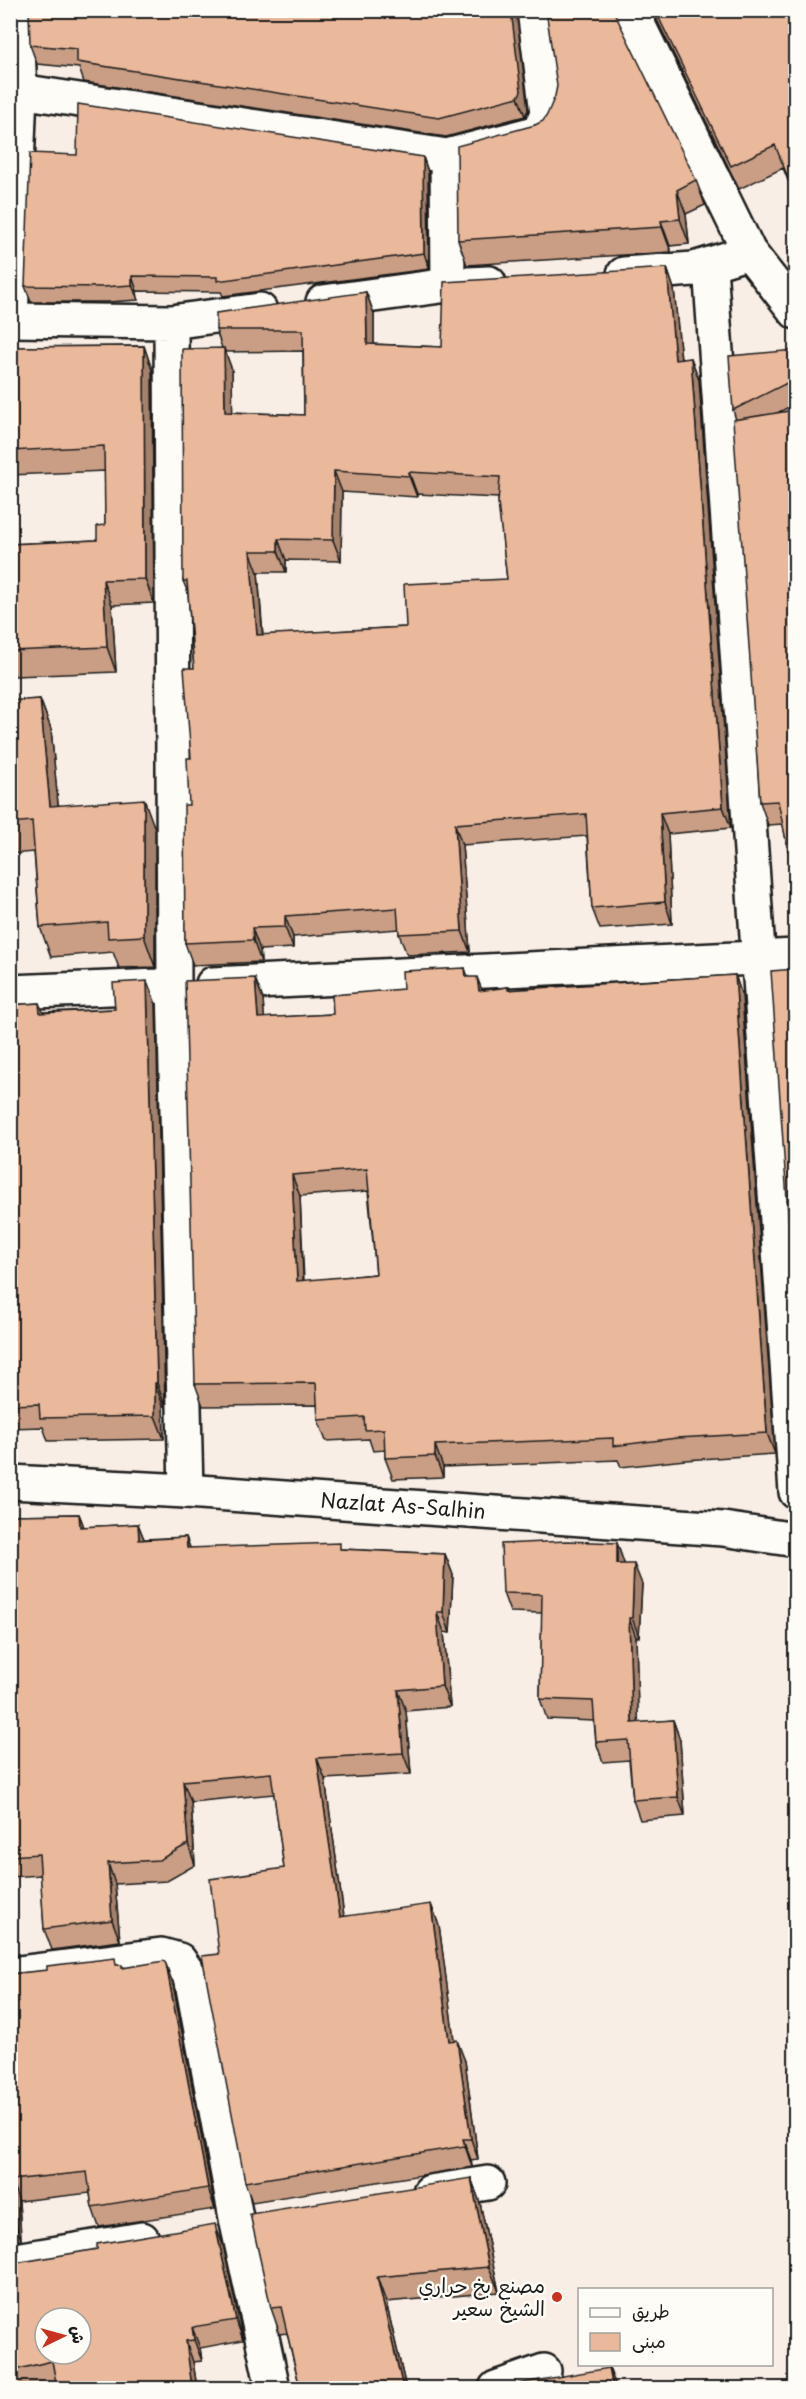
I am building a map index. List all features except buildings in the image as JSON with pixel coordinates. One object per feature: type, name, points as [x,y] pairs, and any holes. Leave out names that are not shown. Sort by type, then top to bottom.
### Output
[{"type":"street","points":[[16,10],[20,91],[11,320],[171,322],[448,285],[519,281]]},
{"type":"street","points":[[20,91],[447,156],[539,132],[547,113],[534,10]]},
{"type":"street","points":[[631,10],[749,252],[795,312]]},
{"type":"street","points":[[447,156],[448,285]]},
{"type":"street","points":[[589,276],[694,269],[710,266],[749,252]]},
{"type":"street","points":[[710,266],[795,1492]]},
{"type":"street","points":[[171,322],[174,985],[186,1491]]},
{"type":"street","points":[[10,992],[795,956]]},
{"type":"street","name":"Nazlat As-Salhin","points":[[10,1482],[186,1491],[723,1529],[795,1540]]},
{"type":"street","points":[[10,1974],[161,1955],[179,1960],[191,1977],[237,2223],[273,2388]]},
{"type":"street","points":[[397,2198],[488,2183]]},
{"type":"street","points":[[203,2229],[272,2218]]},
{"type":"street","points":[[10,2261],[169,2235]]},
{"type":"street","points":[[496,2388],[544,2371]]},
{"type":"place","name":"مصنع بخ حراري الشيخ سعير","points":[[557,2297]]}]
